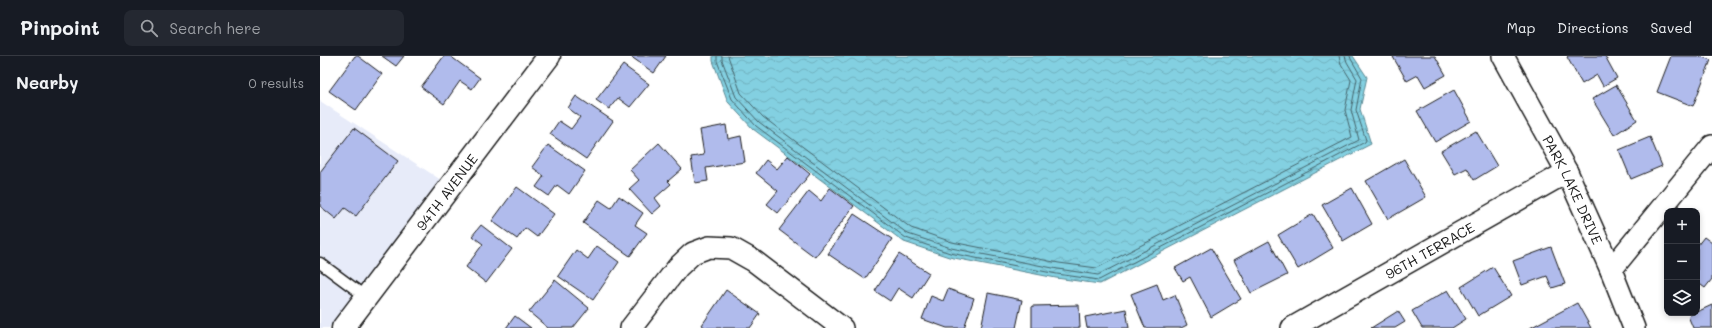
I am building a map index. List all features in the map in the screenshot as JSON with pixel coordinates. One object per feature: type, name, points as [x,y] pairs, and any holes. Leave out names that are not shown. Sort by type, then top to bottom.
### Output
[{"type":"street","name":"94TH AVENUE","points":[[343,328],[549,56]]},
{"type":"street","name":"PARK LAKE DRIVE","points":[[1503,56],[1566,172],[1611,270],[1634,328]]},
{"type":"street","points":[[1611,270],[1712,146]]},
{"type":"street","name":"96TH TERRACE","points":[[1292,328],[1566,172]]},
{"type":"street","points":[[631,328],[678,267],[693,253],[709,247],[731,248],[754,261],[842,328]]},
{"type":"lane","points":[[320,263],[366,297]]},
{"type":"shaded area","points":[[320,101],[441,180],[329,328],[320,328]]},
{"type":"water","points":[[713,56],[1353,56],[1367,77],[1360,109],[1371,144],[1100,284],[1056,278],[949,257],[904,242],[753,129],[728,102],[713,61]]},
{"type":"building","points":[[355,56],[358,56],[382,74],[356,110],[329,91]]},
{"type":"building","points":[[382,56],[404,56],[396,66]]},
{"type":"building","points":[[444,56],[450,56],[480,78],[472,89],[460,81],[444,104],[421,87]]},
{"type":"building","points":[[630,56],[666,56],[654,73]]},
{"type":"building","points":[[1435,56],[1446,75],[1425,87],[1418,75],[1407,81],[1393,57]]},
{"type":"building","points":[[1605,56],[1617,78],[1603,86],[1597,75],[1582,84],[1567,57]]},
{"type":"building","points":[[1671,56],[1699,56],[1711,60],[1693,106],[1657,92]]},
{"type":"building","points":[[623,65],[649,84],[630,107],[618,98],[609,109],[596,100]]},
{"type":"building","points":[[1616,85],[1637,120],[1614,135],[1592,99]]},
{"type":"building","points":[[1454,90],[1471,121],[1435,142],[1417,111]]},
{"type":"building","points":[[576,96],[613,121],[586,159],[550,134],[559,121],[571,129],[580,117],[568,108]]},
{"type":"building","points":[[726,125],[728,139],[741,136],[745,162],[706,168],[708,181],[695,183],[691,157],[704,155],[700,130]]},
{"type":"building","points":[[354,128],[398,161],[356,216],[345,208],[336,219],[320,206],[320,172]]},
{"type":"building","points":[[1476,131],[1497,166],[1474,180],[1467,168],[1455,174],[1441,151]]},
{"type":"building","points":[[1650,137],[1662,166],[1631,179],[1619,150]]},
{"type":"building","points":[[659,143],[682,169],[668,181],[671,184],[655,198],[661,206],[652,214],[629,189],[639,180],[630,170]]},
{"type":"building","points":[[548,145],[585,171],[569,194],[557,185],[549,196],[536,187],[544,176],[532,167]]},
{"type":"building","points":[[788,156],[810,174],[778,213],[767,204],[778,191],[756,173],[766,160],[777,169]]},
{"type":"building","points":[[1404,159],[1426,197],[1388,219],[1366,181]]},
{"type":"building","points":[[517,187],[554,214],[537,237],[525,228],[517,239],[492,221]]},
{"type":"building","points":[[830,188],[854,206],[815,257],[779,230],[809,191],[821,201]]},
{"type":"building","points":[[1352,188],[1372,224],[1343,241],[1322,205]]},
{"type":"building","points":[[619,196],[643,213],[635,225],[647,233],[630,256],[583,223],[599,200],[611,208]]},
{"type":"building","points":[[854,214],[892,239],[865,279],[828,254]]},
{"type":"building","points":[[1313,214],[1333,248],[1298,269],[1278,235]]},
{"type":"building","points":[[481,225],[512,249],[486,283],[466,267],[483,244],[472,236]]},
{"type":"building","points":[[1704,237],[1712,243],[1712,279],[1705,288],[1700,284],[1700,242]]},
{"type":"building","points":[[1269,241],[1287,275],[1251,293],[1234,260]]},
{"type":"building","points":[[597,246],[619,262],[593,300],[558,276],[576,250],[588,259]]},
{"type":"building","points":[[1551,247],[1565,284],[1552,288],[1547,276],[1522,285],[1513,261]]},
{"type":"building","points":[[1211,248],[1241,299],[1211,317],[1190,277],[1183,281],[1175,268]]},
{"type":"building","points":[[899,254],[929,273],[913,298],[898,288],[890,301],[875,291]]},
{"type":"building","points":[[1493,267],[1511,296],[1478,316],[1461,287]]},
{"type":"building","points":[[555,280],[589,308],[573,328],[548,328],[529,312]]},
{"type":"building","points":[[1157,284],[1163,300],[1175,295],[1187,325],[1181,328],[1145,328],[1131,294]]},
{"type":"building","points":[[948,289],[974,298],[964,328],[947,328],[922,319],[931,296],[943,301]]},
{"type":"building","points":[[726,290],[760,314],[750,328],[706,328],[702,325]]},
{"type":"building","points":[[1448,290],[1466,319],[1452,328],[1422,328],[1412,311]]},
{"type":"building","points":[[988,293],[1022,300],[1016,328],[981,328]]},
{"type":"building","points":[[1577,303],[1591,328],[1530,328]]},
{"type":"building","points":[[1079,305],[1080,328],[1032,328],[1032,306]]},
{"type":"building","points":[[1712,305],[1712,328],[1693,328],[1688,316],[1700,316],[1700,310]]},
{"type":"building","points":[[1126,309],[1129,328],[1087,328],[1085,317]]},
{"type":"building","points":[[1398,311],[1405,322],[1395,328],[1371,328]]},
{"type":"building","points":[[515,316],[531,328],[506,328]]}]
